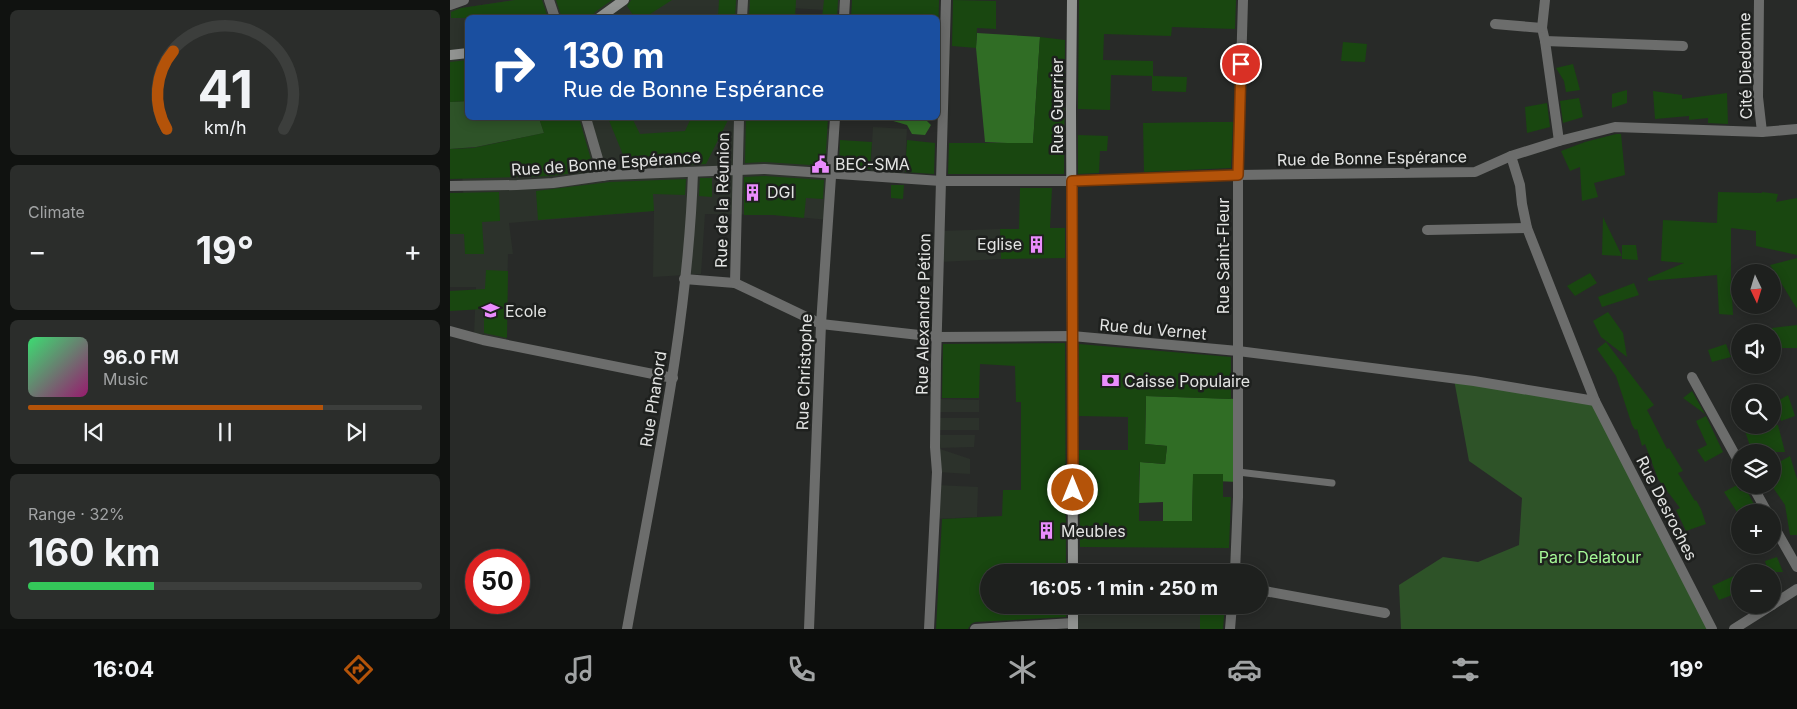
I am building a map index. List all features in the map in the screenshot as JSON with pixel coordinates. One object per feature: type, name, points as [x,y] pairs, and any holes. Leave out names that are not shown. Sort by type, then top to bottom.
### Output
[{"type":"main road","points":[[603,15],[624,0]]},
{"type":"main road","name":"Rue Guerrier","points":[[1072,0],[1073,564]]},
{"type":"main road","points":[[450,55],[465,53]]},
{"type":"street","points":[[450,5],[464,0]]},
{"type":"street","points":[[549,0],[554,15]]},
{"type":"street","points":[[742,15],[743,0]]},
{"type":"street","points":[[844,15],[845,0]]},
{"type":"street","name":"Rue Alexandre Pétion","points":[[929,629],[937,472],[935,447],[937,337],[946,0]]},
{"type":"street","name":"Rue Saint-Fleur","points":[[1235,564],[1238,472],[1238,175],[1243,0]]},
{"type":"street","points":[[1545,0],[1542,28],[1559,141]]},
{"type":"street","name":"Cité Diedonne","points":[[1760,0],[1758,97],[1762,132]]},
{"type":"street","points":[[1495,24],[1542,28]]},
{"type":"street","points":[[1545,41],[1683,46]]},
{"type":"street","points":[[587,120],[603,176]]},
{"type":"street","name":"Rue de la Réunion","points":[[735,283],[739,120]]},
{"type":"street","name":"Rue Christophe","points":[[809,629],[821,324],[835,120]]},
{"type":"street","name":"Rue de Bonne Espérance","points":[[450,186],[553,183],[603,176],[738,169],[765,169],[941,182],[1475,172],[1511,156],[1559,141],[1615,127],[1762,132],[1797,129]]},
{"type":"street","name":"Rue Desroches","points":[[1511,156],[1520,185],[1527,228],[1595,401],[1712,629]]},
{"type":"street","name":"Rue Phanord","points":[[626,629],[673,378],[693,172]]},
{"type":"street","points":[[1427,230],[1527,228]]},
{"type":"street","name":"Rue du Vernet","points":[[684,279],[735,283],[821,324],[937,337],[1072,336],[1238,351],[1474,381],[1595,401]]},
{"type":"street","points":[[450,331],[483,340],[673,378]]},
{"type":"street","points":[[1692,377],[1731,448]]},
{"type":"street","points":[[1781,538],[1797,567]]},
{"type":"street","points":[[1781,600],[1797,590]]},
{"type":"street","points":[[1268,592],[1385,613]]},
{"type":"street","points":[[1230,629],[1231,614]]},
{"type":"street","points":[[1734,629],[1758,614]]},
{"type":"street","points":[[975,629],[1074,626]]},
{"type":"lane","points":[[1238,472],[1332,483]]},
{"type":"shaded area","points":[[513,0],[845,0],[844,11],[790,8],[790,15],[465,15],[465,101],[450,102],[450,10]]},
{"type":"shaded area","points":[[522,120],[785,120],[785,125],[834,129],[829,220],[775,215],[705,214],[701,274],[653,277],[654,211],[509,223],[513,254],[508,254],[506,344],[474,335],[476,287],[450,287],[450,234],[465,233],[461,149],[526,138]]},
{"type":"shaded area","points":[[873,127],[907,129],[904,179],[870,177]]},
{"type":"shaded area","points":[[1000,229],[1001,259],[939,262],[940,231]]},
{"type":"shaded area","points":[[940,399],[979,400],[979,412],[939,412]]},
{"type":"shaded area","points":[[939,418],[979,418],[979,430],[939,430]]},
{"type":"shaded area","points":[[935,435],[975,435],[974,447],[937,448],[970,459],[970,474],[937,472]]},
{"type":"shaded area","points":[[936,485],[978,487],[977,517],[934,519]]},
{"type":"shaded area","points":[[1073,614],[1200,614],[1200,629],[1073,629]]},
{"type":"green space","points":[[977,33],[1040,37],[1033,144],[985,142],[976,48]]},
{"type":"green space","points":[[465,101],[465,120],[540,120],[544,133],[476,147],[450,149],[450,102]]},
{"type":"green space","points":[[890,120],[926,120],[931,125],[925,135],[912,134],[907,125]]},
{"type":"green space","name":"Parc Delatour","points":[[1453,374],[1589,397],[1707,629],[1401,629],[1399,585],[1443,557],[1478,562],[1519,545],[1522,498],[1469,461]]},
{"type":"green space","points":[[1146,396],[1238,399],[1238,482],[1193,480],[1192,521],[1163,521],[1163,502],[1139,503],[1140,462],[1165,464],[1167,446],[1145,444]]},
{"type":"building","points":[[515,0],[542,0],[547,15],[465,15],[465,18],[451,18],[451,12],[461,8]]},
{"type":"building","points":[[556,0],[612,0],[594,15],[561,15]]},
{"type":"building","points":[[631,0],[672,0],[649,15],[633,15],[627,6]]},
{"type":"building","points":[[719,0],[736,0],[735,15],[718,15]]},
{"type":"building","points":[[750,0],[796,0],[795,15],[749,15]]},
{"type":"building","points":[[824,0],[838,0],[837,15],[822,15]]},
{"type":"building","points":[[852,0],[939,0],[939,15],[851,15]]},
{"type":"building","points":[[953,0],[996,1],[996,29],[977,28],[976,48],[952,46]]},
{"type":"building","points":[[1079,0],[1236,0],[1235,29],[1172,27],[1171,36],[1104,34],[1103,60],[1153,61],[1153,76],[1187,77],[1186,92],[1152,91],[1152,76],[1111,75],[1110,110],[1078,109]]},
{"type":"building","points":[[1040,37],[1065,40],[1064,174],[948,174],[949,143],[1033,143]]},
{"type":"building","points":[[1343,42],[1367,44],[1365,62],[1341,61]]},
{"type":"building","points":[[465,60],[465,101],[450,102],[450,62]]},
{"type":"building","points":[[1573,64],[1580,90],[1566,92],[1564,81],[1556,68]]},
{"type":"building","points":[[1627,90],[1627,103],[1612,108],[1612,94]]},
{"type":"building","points":[[1653,91],[1682,95],[1682,99],[1727,93],[1728,124],[1708,123],[1708,118],[1689,120],[1689,116],[1655,119]]},
{"type":"building","points":[[1579,98],[1583,117],[1563,123],[1560,101]]},
{"type":"building","points":[[1547,103],[1550,127],[1527,133],[1525,107]]},
{"type":"building","points":[[540,120],[580,120],[594,170],[552,176],[450,179],[450,149],[473,148],[544,133]]},
{"type":"building","points":[[609,120],[633,120],[640,134],[685,131],[690,120],[728,120],[706,164],[628,167]]},
{"type":"building","points":[[746,120],[828,120],[825,166],[765,162],[745,163]]},
{"type":"building","points":[[1233,122],[1231,168],[1144,172],[1143,123]]},
{"type":"building","points":[[1621,134],[1625,175],[1594,183],[1598,197],[1582,201],[1580,167],[1570,171],[1561,151],[1585,142]]},
{"type":"building","points":[[1078,135],[1108,136],[1107,151],[1100,151],[1099,173],[1078,174]]},
{"type":"building","points":[[840,140],[872,142],[870,169],[839,167]]},
{"type":"building","points":[[907,140],[935,143],[934,174],[905,172]]},
{"type":"building","points":[[765,176],[824,180],[823,199],[806,198],[804,218],[744,215],[744,177]]},
{"type":"building","points":[[700,178],[712,178],[712,197],[699,196]]},
{"type":"building","points":[[686,179],[685,195],[653,194],[654,211],[538,220],[536,191],[610,182]]},
{"type":"building","points":[[891,185],[904,185],[903,199],[891,198]]},
{"type":"building","name":"Eglise","points":[[1020,188],[1052,188],[1050,228],[1065,228],[1065,258],[1001,259],[1000,229],[1019,229]]},
{"type":"building","points":[[499,192],[500,221],[482,222],[484,254],[465,254],[464,234],[450,234],[450,193]]},
{"type":"building","points":[[1718,192],[1778,194],[1776,202],[1797,198],[1797,255],[1756,246],[1756,231],[1731,228],[1731,314],[1733,315],[1719,314],[1717,275],[1648,281],[1648,278],[1684,263],[1661,261],[1663,220],[1717,223]]},
{"type":"building","points":[[1603,217],[1622,256],[1602,255]]},
{"type":"building","points":[[1622,245],[1636,245],[1638,260],[1622,259]]},
{"type":"building","points":[[1797,258],[1797,309],[1781,283],[1781,264],[1774,264]]},
{"type":"building","points":[[486,270],[508,271],[507,338],[484,333],[484,309],[450,311],[450,291],[485,289]]},
{"type":"building","points":[[1590,273],[1597,283],[1575,296],[1567,286]]},
{"type":"building","points":[[1634,283],[1639,295],[1602,307],[1598,297]]},
{"type":"building","points":[[1608,312],[1623,333],[1627,357],[1601,337],[1593,321]]},
{"type":"building","points":[[1797,325],[1797,348],[1781,348],[1781,327]]},
{"type":"building","points":[[1606,342],[1654,405],[1647,410],[1667,449],[1669,448],[1683,471],[1678,473],[1701,509],[1706,524],[1686,531],[1676,510],[1680,508],[1658,479],[1645,444],[1642,446],[1637,429],[1635,430],[1632,425],[1616,376],[1597,349]]},
{"type":"building","points":[[1065,343],[1066,564],[980,564],[980,614],[1066,614],[1066,617],[975,622],[968,629],[936,629],[942,519],[1002,516],[1003,490],[1021,490],[1021,402],[1016,402],[1015,366],[980,364],[979,398],[942,398],[943,344]]},
{"type":"building","points":[[1079,344],[1231,357],[1231,399],[1146,396],[1145,444],[1167,446],[1165,464],[1140,462],[1139,479],[1139,521],[1192,521],[1193,474],[1223,474],[1223,497],[1231,497],[1229,548],[1080,547],[1079,450],[1128,450],[1128,417],[1079,416]]},
{"type":"building","points":[[1726,344],[1731,357],[1712,362],[1708,350]]},
{"type":"building","points":[[1692,391],[1705,414],[1683,398]]},
{"type":"building","points":[[1788,395],[1795,416],[1781,421],[1781,399]]},
{"type":"building","points":[[1706,416],[1723,452],[1705,462],[1697,450],[1707,445],[1696,421]]},
{"type":"building","points":[[1746,434],[1780,434],[1785,452],[1781,452],[1781,444],[1749,444]]},
{"type":"building","points":[[1790,456],[1797,479],[1797,535],[1790,535],[1785,505],[1777,494],[1781,494],[1781,461]]},
{"type":"building","points":[[1731,488],[1731,494],[1749,494],[1754,504],[1732,504],[1724,492]]},
{"type":"building","points":[[1777,557],[1780,564],[1766,564],[1765,561]]},
{"type":"building","points":[[1731,577],[1731,595],[1719,600],[1712,586]]},
{"type":"building","points":[[1200,614],[1224,614],[1223,629],[1200,629]]},
{"type":"place","name":"BEC-SMA","points":[[821,164]]},
{"type":"place","name":"DGI","points":[[753,192]]},
{"type":"place","name":"Eglise","points":[[1036,244]]},
{"type":"place","name":"Ecole","points":[[491,311]]},
{"type":"place","name":"Caisse Populaire","points":[[1110,381]]},
{"type":"place","name":"Meubles","points":[[1047,531]]},
{"type":"route","points":[[1073,490],[1072,181],[1238,175],[1241,64]]}]
